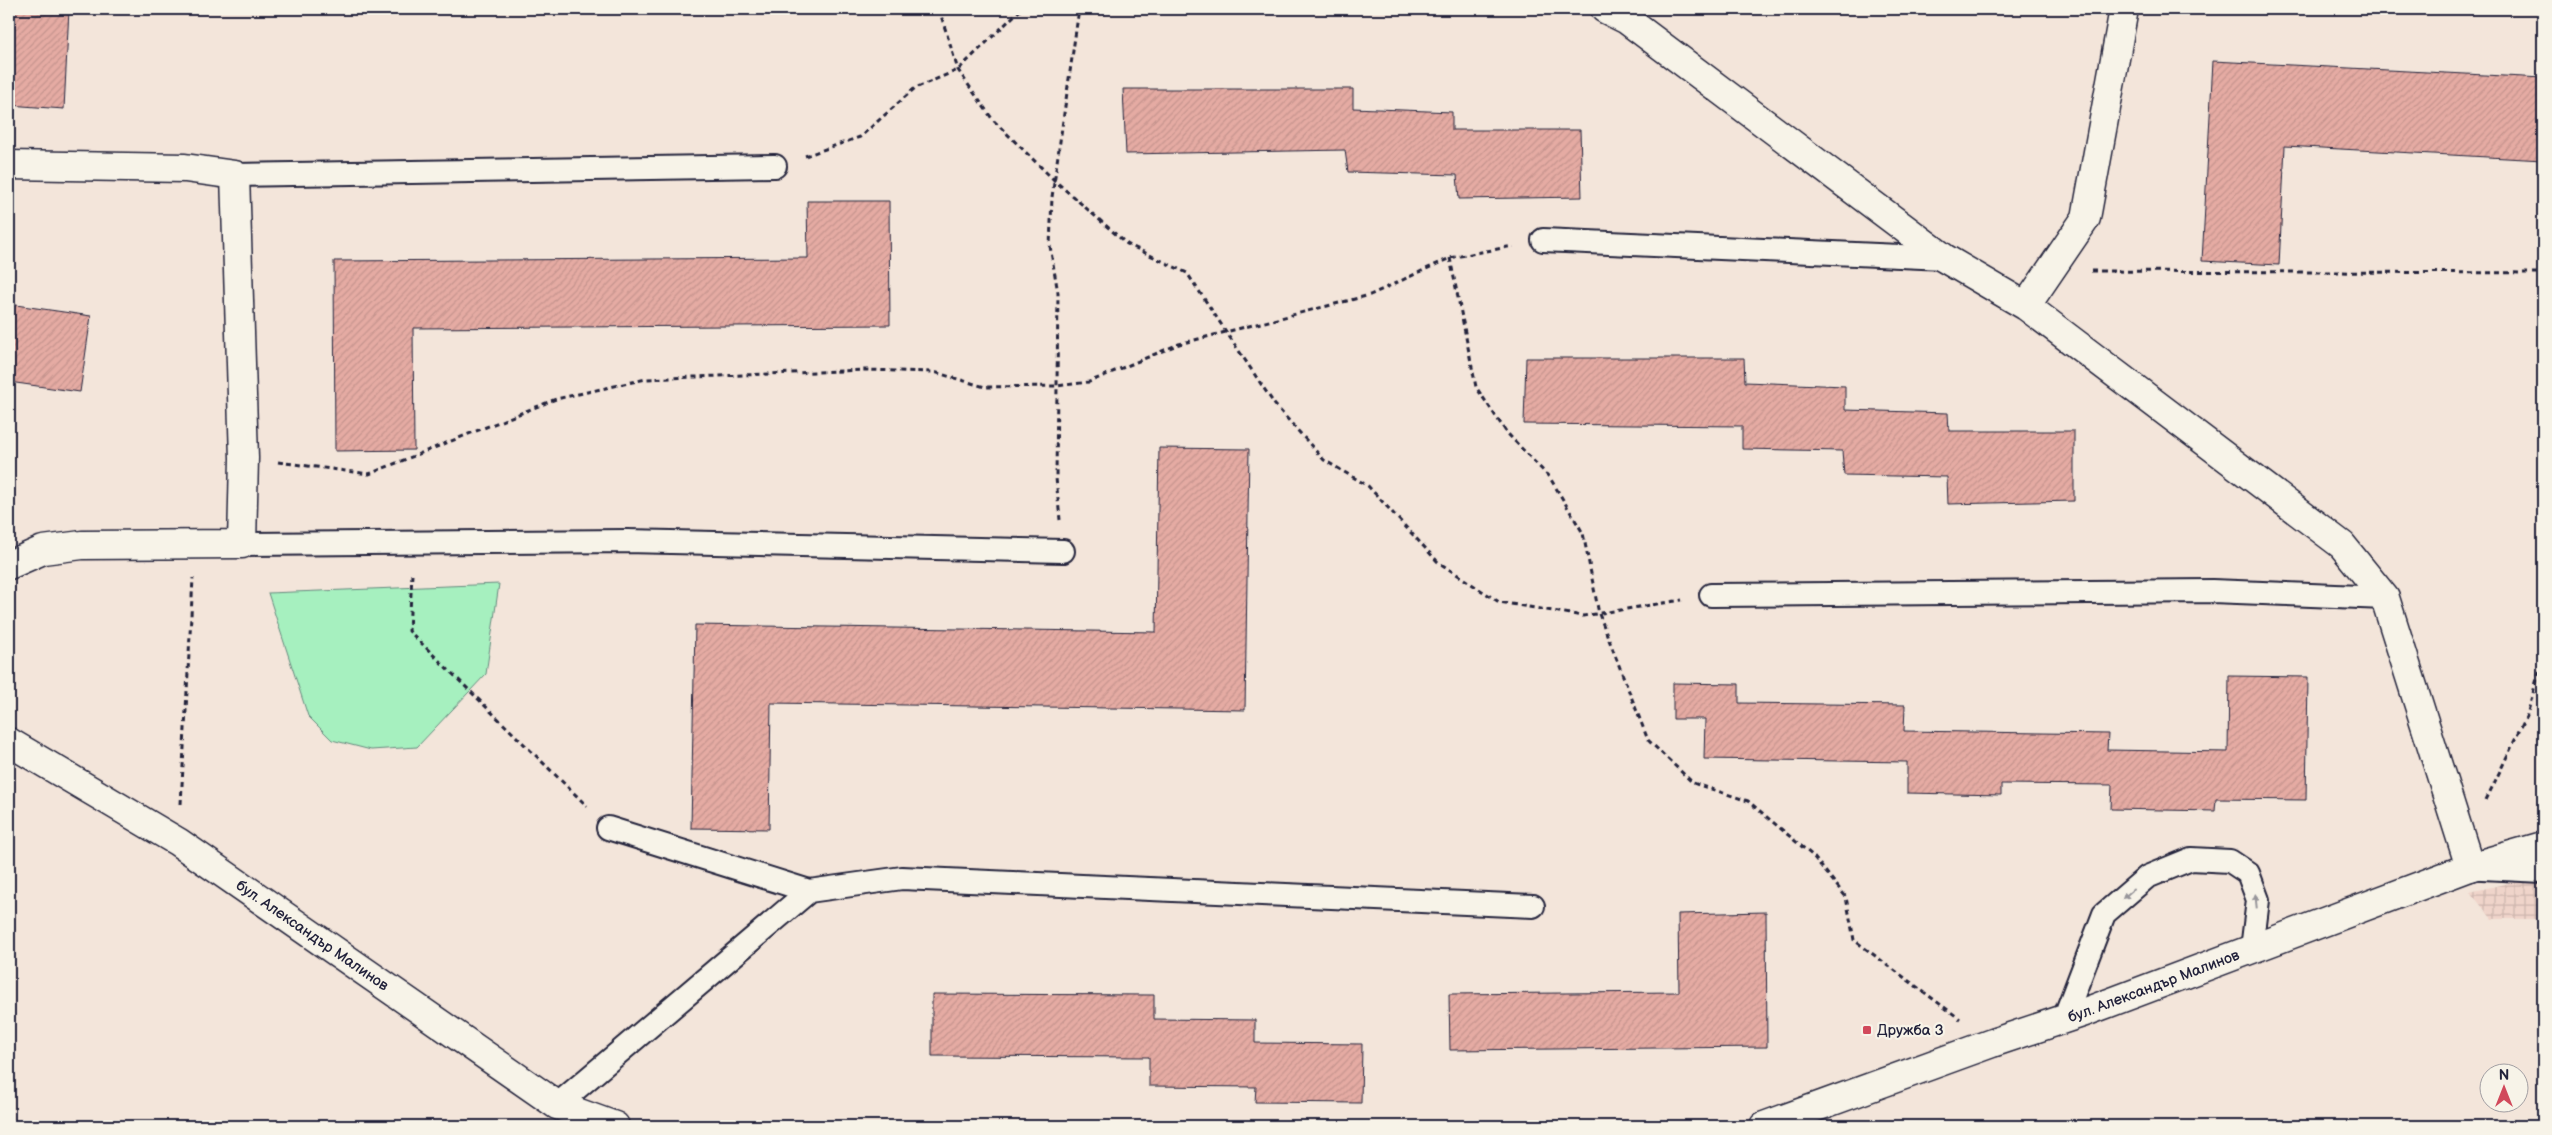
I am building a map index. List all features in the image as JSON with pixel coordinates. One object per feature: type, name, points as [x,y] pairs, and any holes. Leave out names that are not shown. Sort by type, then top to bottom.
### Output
[{"type":"street","points":[[2026,306],[2086,218],[2124,9]]},
{"type":"street","points":[[1623,13],[1944,258],[2026,306],[2342,545],[2385,598],[2466,857]]},
{"type":"street","points":[[9,165],[185,168],[235,175],[244,458],[242,544],[82,545],[43,550],[9,566]]},
{"type":"street","name":"бул. Александър Малинов","points":[[9,742],[178,842],[557,1105],[615,1126]]},
{"type":"street","name":"бул. Александър Малинов","points":[[1764,1126],[1992,1043],[2064,1019],[2252,949],[2466,857],[2543,846]]},
{"type":"lane","points":[[235,175],[776,166]]},
{"type":"lane","points":[[1543,240],[1944,258]]},
{"type":"lane","points":[[242,544],[627,541],[1063,551]]},
{"type":"lane","points":[[1712,595],[2212,591],[2385,598]]},
{"type":"lane","points":[[608,828],[809,891],[902,878],[1533,906]]},
{"type":"lane","points":[[2466,857],[2543,871]]},
{"type":"lane","points":[[2064,1019],[2104,914],[2147,877],[2191,859],[2230,861],[2248,872],[2258,900],[2252,949]]},
{"type":"lane","points":[[557,1105],[809,891]]},
{"type":"path","points":[[939,9],[958,70],[993,120],[1054,180],[1127,244],[1187,273],[1275,404],[1324,460],[1368,486],[1438,562],[1499,602],[1583,616],[1712,595]]},
{"type":"path","points":[[776,166],[860,137],[915,88],[958,70],[1022,9]]},
{"type":"path","points":[[1063,551],[1056,478],[1058,293],[1050,246],[1054,180],[1079,9]]},
{"type":"path","points":[[244,458],[369,474],[556,399],[646,378],[865,370],[934,372],[985,387],[1057,386],[1089,382],[1179,344],[1370,295],[1450,258],[1543,240]]},
{"type":"path","points":[[1450,258],[1476,387],[1507,433],[1550,478],[1583,533],[1599,614],[1648,740],[1692,783],[1748,801],[1813,856],[1846,897],[1854,940],[1992,1043]]},
{"type":"path","points":[[2050,271],[2543,273]]},
{"type":"path","points":[[178,842],[195,543]]},
{"type":"path","points":[[413,543],[409,631],[608,828]]},
{"type":"path","points":[[2466,857],[2527,715],[2543,657]]},
{"type":"shaded area","points":[[2543,875],[2543,919],[2492,919],[2470,892]]},
{"type":"green space","points":[[499,584],[486,674],[417,747],[371,750],[332,740],[308,716],[268,593]]},
{"type":"building","points":[[9,9],[69,9],[64,109],[9,105]]},
{"type":"building","points":[[2213,61],[2543,78],[2543,160],[2285,146],[2279,265],[2202,261]]},
{"type":"building","points":[[1123,89],[1353,89],[1353,108],[1452,112],[1452,130],[1580,130],[1582,197],[1459,199],[1457,175],[1348,172],[1345,150],[1126,154]]},
{"type":"building","points":[[807,201],[889,201],[890,325],[413,328],[414,450],[335,451],[334,261],[808,258]]},
{"type":"building","points":[[9,304],[91,316],[80,392],[9,382]]},
{"type":"building","points":[[1526,358],[1744,358],[1745,382],[1845,386],[1845,410],[1948,413],[1949,431],[2074,431],[2074,501],[1948,504],[1947,477],[1844,475],[1842,451],[1742,449],[1742,426],[1524,424]]},
{"type":"building","points":[[1159,448],[1249,449],[1245,710],[771,703],[769,829],[691,828],[695,625],[1156,632]]},
{"type":"building","points":[[2229,676],[2308,677],[2306,800],[2216,799],[2215,811],[2111,809],[2112,785],[2001,784],[2001,795],[1907,793],[1907,762],[1704,759],[1705,719],[1673,719],[1673,683],[1739,684],[1739,703],[1905,705],[1904,731],[2108,734],[2107,750],[2228,752]]},
{"type":"building","points":[[1766,912],[1767,1047],[1450,1050],[1449,994],[1679,992],[1678,914]]},
{"type":"building","points":[[932,994],[1154,995],[1154,1019],[1255,1020],[1255,1043],[1362,1044],[1361,1103],[1255,1102],[1256,1087],[1149,1086],[1149,1057],[932,1056]]},
{"type":"place","name":"Дружба 3","points":[[1867,1030]]}]
